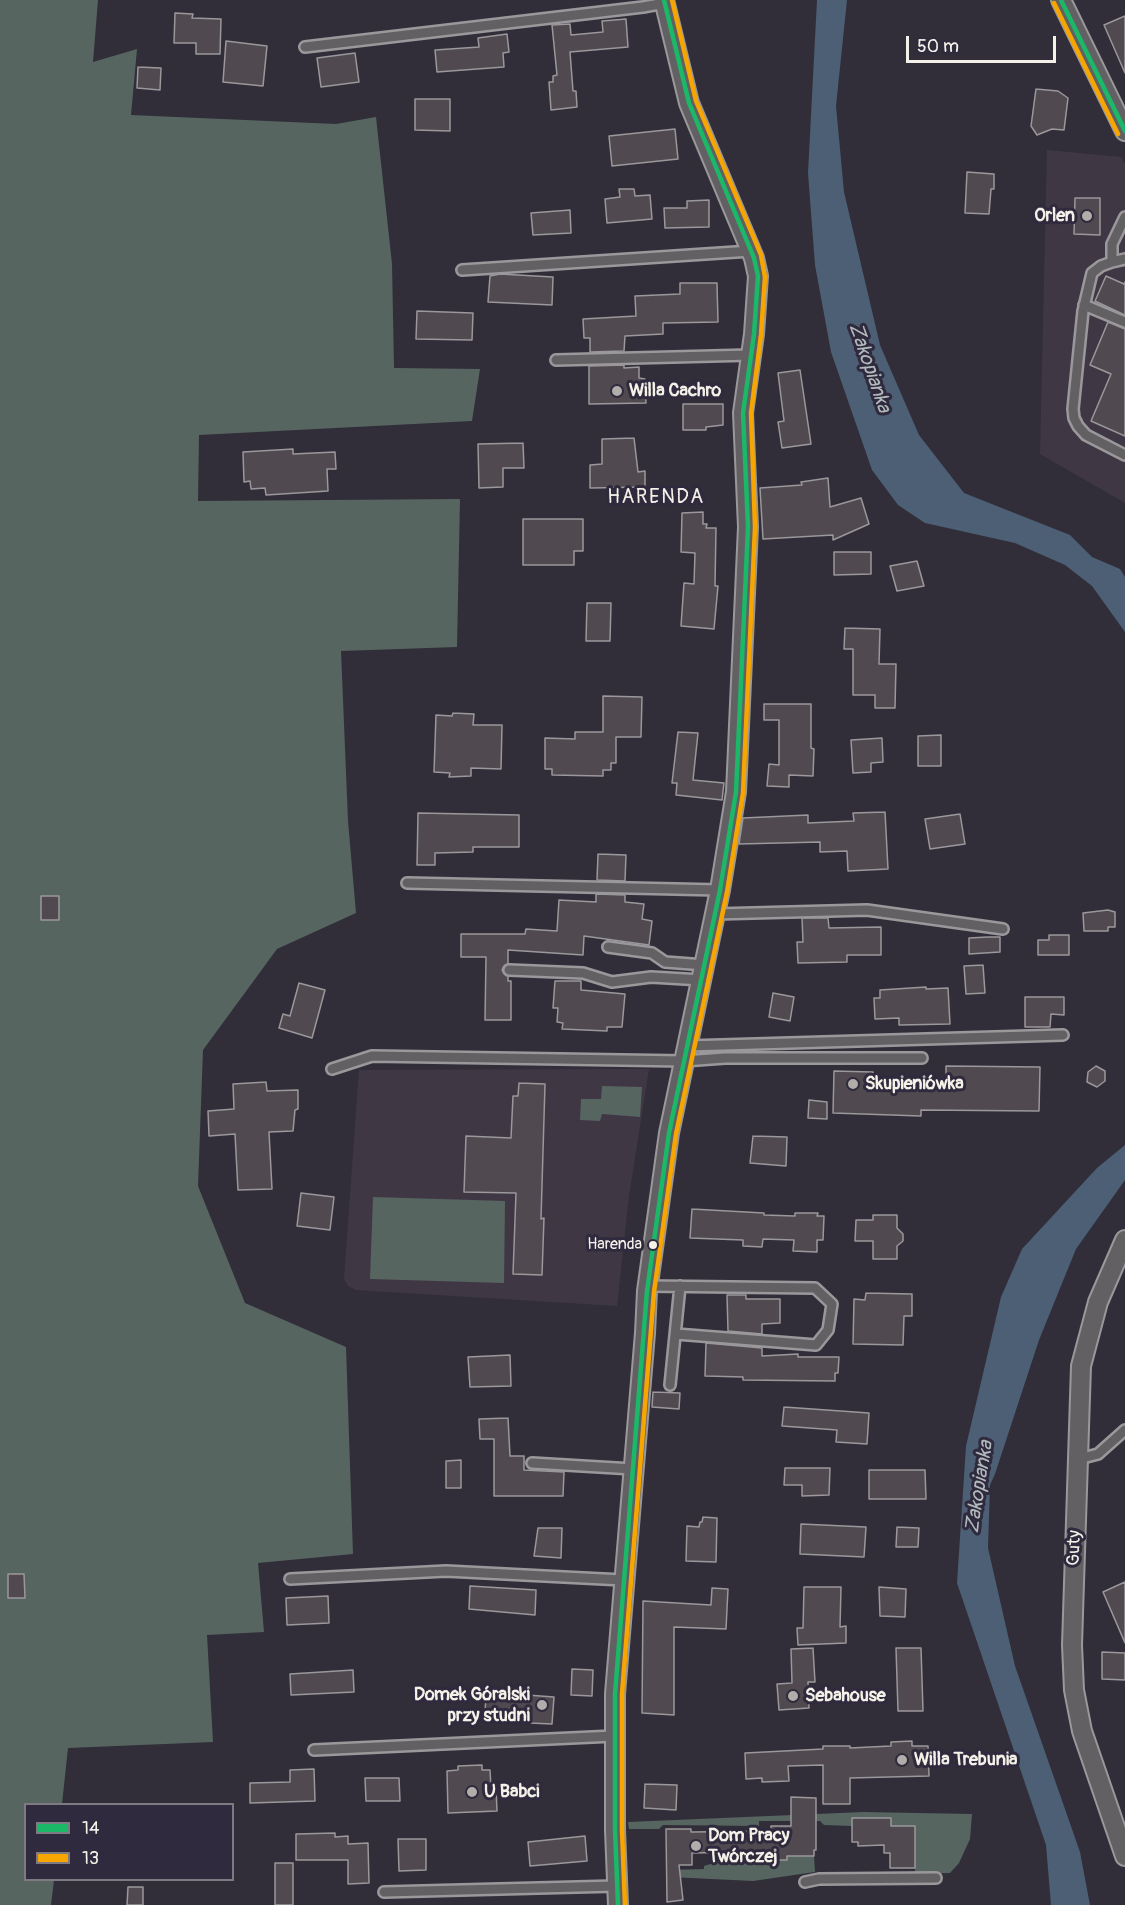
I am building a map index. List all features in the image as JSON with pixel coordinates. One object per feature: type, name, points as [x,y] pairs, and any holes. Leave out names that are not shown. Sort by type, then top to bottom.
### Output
[{"type":"street","points":[[1061,0],[1125,131]]},
{"type":"street","points":[[618,1905],[614,1736],[617,1650],[647,1286],[669,1133],[720,890],[736,792],[748,537],[742,422],[754,334],[758,276],[751,251],[689,103],[664,2]]},
{"type":"street","name":"Guty","points":[[1125,1240],[1098,1302],[1081,1366],[1072,1645],[1074,1690],[1082,1731],[1125,1856]]},
{"type":"lane","points":[[304,48],[437,30],[643,8],[664,2]]},
{"type":"lane","points":[[1112,262],[1112,244],[1125,217]]},
{"type":"lane","points":[[462,270],[751,251]]},
{"type":"lane","points":[[1125,260],[1101,266],[1092,273],[1085,300],[1074,418],[1086,435],[1125,455]]},
{"type":"lane","points":[[1085,300],[1125,322]]},
{"type":"lane","points":[[556,360],[751,355]]},
{"type":"lane","points":[[407,883],[720,890]]},
{"type":"lane","points":[[715,914],[867,910],[1003,929]]},
{"type":"lane","points":[[608,947],[652,953],[665,962],[703,972]]},
{"type":"lane","points":[[509,970],[583,973],[612,982],[703,972]]},
{"type":"lane","points":[[332,1069],[372,1056],[685,1053],[1063,1035]]},
{"type":"lane","points":[[685,1053],[725,1058],[922,1058]]},
{"type":"lane","points":[[647,1286],[815,1288],[832,1304],[828,1330],[816,1345],[676,1334]]},
{"type":"lane","points":[[670,1385],[680,1286]]},
{"type":"lane","points":[[1078,1459],[1098,1454],[1125,1430]]},
{"type":"lane","points":[[532,1463],[633,1469]]},
{"type":"lane","points":[[290,1579],[446,1572],[623,1580]]},
{"type":"lane","points":[[314,1750],[614,1736]]},
{"type":"lane","points":[[806,1882],[814,1879],[936,1878]]},
{"type":"lane","points":[[384,1892],[616,1886]]},
{"type":"shaded area","points":[[0,0],[98,0],[93,62],[137,49],[131,115],[336,124],[376,117],[392,264],[394,368],[480,369],[472,421],[199,435],[198,501],[460,499],[457,647],[341,651],[348,821],[356,913],[277,949],[203,1050],[198,1186],[245,1303],[346,1347],[353,1554],[258,1563],[264,1632],[207,1635],[213,1742],[68,1748],[62,1803],[24,1803],[24,1881],[54,1881],[51,1905],[0,1905]]},
{"type":"shaded area","points":[[1047,150],[1121,157],[1125,164],[1125,503],[1040,454]]},
{"type":"shaded area","points":[[649,1069],[629,1196],[617,1306],[356,1290],[348,1286],[344,1279],[359,1070]]},
{"type":"shaded area","points":[[602,1086],[642,1087],[640,1117],[602,1114],[600,1121],[580,1120],[581,1099],[601,1099]]},
{"type":"shaded area","points":[[373,1197],[505,1201],[504,1283],[370,1279]]},
{"type":"shaded area","points":[[863,1812],[972,1814],[970,1839],[959,1863],[950,1873],[915,1874],[915,1826],[891,1826],[891,1818],[870,1818],[852,1826],[824,1825],[820,1821],[759,1821],[759,1826],[663,1825],[659,1829],[629,1829],[628,1822]]},
{"type":"shaded area","points":[[744,1843],[744,1857],[772,1856],[772,1860],[787,1860],[787,1856],[814,1856],[815,1872],[753,1881],[670,1877],[670,1870],[704,1869],[704,1866],[727,1859]]},
{"type":"water","name":"Zakopianka","points":[[817,0],[847,0],[836,106],[844,192],[880,345],[919,435],[964,493],[1070,535],[1092,557],[1120,569],[1125,577],[1125,632],[1092,586],[1065,565],[1015,543],[925,523],[898,505],[872,470],[831,352],[815,265],[808,173]]},
{"type":"water","name":"Zakopianka","points":[[1125,1145],[1125,1180],[1076,1249],[1039,1340],[990,1485],[988,1548],[1015,1666],[1080,1852],[1090,1905],[1051,1905],[1046,1845],[957,1583],[966,1446],[1001,1297],[1022,1249],[1097,1168]]},
{"type":"building","points":[[175,13],[193,14],[192,18],[221,19],[220,54],[196,54],[196,43],[174,43]]},
{"type":"building","points":[[1125,16],[1125,73],[1104,25]]},
{"type":"building","points":[[626,19],[628,47],[570,52],[573,91],[576,91],[577,107],[551,110],[549,82],[553,82],[553,76],[557,75],[552,25],[570,24],[571,35],[603,32],[602,21]]},
{"type":"building","points":[[507,34],[509,52],[503,53],[504,67],[437,72],[435,50],[479,47],[478,38]]},
{"type":"building","points":[[226,41],[267,46],[263,86],[223,82]]},
{"type":"building","points":[[355,53],[359,82],[321,87],[317,58]]},
{"type":"building","points":[[138,67],[161,68],[160,90],[137,88]]},
{"type":"building","points":[[1036,89],[1058,91],[1068,98],[1064,130],[1052,129],[1037,135],[1031,126]]},
{"type":"building","points":[[415,99],[450,99],[450,131],[415,130]]},
{"type":"building","points":[[675,129],[678,159],[612,166],[609,136]]},
{"type":"building","points":[[967,172],[994,174],[994,189],[991,189],[989,214],[965,213]]},
{"type":"building","points":[[619,189],[634,189],[635,196],[650,195],[652,219],[607,223],[605,199],[620,197]]},
{"type":"building","name":"Orlen","points":[[1075,198],[1100,198],[1100,235],[1074,234]]},
{"type":"building","points":[[709,200],[709,227],[665,228],[664,208],[687,208],[687,201]]},
{"type":"building","points":[[570,210],[571,233],[533,235],[531,213]]},
{"type":"building","points":[[500,274],[553,277],[552,305],[488,302],[490,276]]},
{"type":"building","points":[[1106,276],[1124,284],[1125,282],[1125,315],[1095,301]]},
{"type":"building","points":[[680,283],[717,283],[718,322],[663,323],[663,334],[625,336],[624,351],[590,352],[590,338],[584,338],[583,319],[636,316],[635,296],[680,294]]},
{"type":"building","points":[[417,311],[473,313],[472,340],[416,339]]},
{"type":"building","points":[[1108,322],[1125,329],[1125,436],[1091,421],[1111,374],[1090,365]]},
{"type":"building","name":"Willa Cachro","points":[[624,365],[624,368],[639,367],[639,378],[645,379],[646,403],[589,404],[589,366]]},
{"type":"building","points":[[800,370],[811,444],[782,448],[778,422],[784,421],[778,373]]},
{"type":"building","points":[[683,404],[723,404],[723,425],[706,427],[706,430],[683,430]]},
{"type":"building","points":[[634,438],[638,472],[645,471],[645,487],[590,488],[590,465],[602,464],[602,439]]},
{"type":"building","points":[[523,443],[524,468],[503,468],[503,487],[479,488],[478,444]]},
{"type":"building","points":[[293,449],[293,454],[335,452],[336,469],[327,469],[328,491],[266,495],[265,488],[251,489],[250,481],[244,482],[243,452]]},
{"type":"building","points":[[828,478],[830,507],[861,498],[869,524],[833,540],[833,535],[763,539],[760,488],[802,485],[801,482]]},
{"type":"building","points":[[703,512],[703,524],[707,524],[706,528],[716,528],[715,586],[718,586],[714,629],[681,626],[684,583],[694,584],[695,553],[681,552],[682,513]]},
{"type":"building","points":[[523,519],[583,519],[583,551],[574,551],[574,565],[523,565]]},
{"type":"building","points":[[834,552],[871,552],[871,574],[834,575]]},
{"type":"building","points":[[917,561],[924,586],[897,591],[890,566]]},
{"type":"building","points":[[587,603],[611,603],[610,641],[586,641]]},
{"type":"building","points":[[845,628],[880,629],[879,664],[896,664],[895,708],[875,708],[875,695],[853,695],[853,649],[844,649]]},
{"type":"building","points":[[603,696],[642,697],[641,737],[616,737],[616,763],[611,763],[611,770],[603,770],[603,776],[552,775],[552,769],[545,769],[545,738],[575,739],[575,732],[603,732]]},
{"type":"building","points":[[764,704],[811,704],[813,776],[789,775],[789,787],[767,786],[769,764],[779,765],[779,720],[764,720]]},
{"type":"building","points":[[453,713],[474,714],[473,725],[502,725],[501,769],[471,768],[471,776],[449,777],[450,773],[434,772],[436,715],[452,716]]},
{"type":"building","points":[[678,732],[698,733],[693,780],[724,783],[722,800],[676,795],[677,783],[672,783]]},
{"type":"building","points":[[941,735],[941,766],[918,766],[918,736]]},
{"type":"building","points":[[882,738],[883,762],[871,763],[871,772],[853,773],[851,740]]},
{"type":"building","points":[[885,812],[888,869],[848,871],[847,851],[820,852],[820,842],[739,844],[743,818],[808,815],[808,823],[854,821],[853,813]]},
{"type":"building","points":[[418,813],[519,815],[519,847],[473,847],[473,852],[435,853],[435,865],[417,865]]},
{"type":"building","points":[[960,814],[965,844],[930,849],[925,819]]},
{"type":"building","points":[[598,854],[626,855],[625,881],[597,880]]},
{"type":"building","points":[[596,894],[625,895],[625,902],[644,904],[642,919],[652,921],[649,945],[584,936],[583,955],[508,950],[508,964],[502,970],[508,976],[508,981],[511,981],[511,1020],[485,1020],[486,957],[461,957],[461,934],[525,934],[526,929],[557,931],[559,900],[596,902]]},
{"type":"building","points":[[41,896],[59,896],[59,920],[41,920]]},
{"type":"building","points":[[1108,910],[1115,912],[1115,927],[1108,927],[1108,931],[1084,931],[1083,913]]},
{"type":"building","points":[[802,918],[828,918],[829,928],[881,927],[881,955],[847,955],[847,962],[798,963],[797,942],[803,942]]},
{"type":"building","points":[[1049,935],[1069,935],[1069,955],[1038,955],[1038,940],[1049,940]]},
{"type":"building","points":[[1000,937],[1000,952],[969,954],[969,938]]},
{"type":"building","points":[[983,965],[985,993],[966,994],[964,966]]},
{"type":"building","points":[[555,981],[581,981],[581,990],[625,994],[622,1027],[607,1027],[607,1031],[562,1029],[563,1023],[557,1022],[558,1008],[553,1008]]},
{"type":"building","points":[[299,983],[325,990],[312,1038],[279,1028],[283,1014],[290,1016]]},
{"type":"building","points":[[926,987],[926,989],[948,988],[950,1024],[899,1025],[899,1018],[875,1019],[874,998],[880,998],[880,990]]},
{"type":"building","points":[[773,993],[794,997],[790,1021],[769,1017]]},
{"type":"building","points":[[1025,997],[1064,997],[1064,1015],[1051,1014],[1050,1027],[1025,1027]]},
{"type":"building","points":[[946,1066],[1040,1067],[1039,1111],[921,1110],[921,1116],[833,1113],[834,1071],[873,1072],[873,1082],[946,1087]]},
{"type":"building","points":[[1096,1066],[1105,1071],[1105,1081],[1097,1087],[1087,1082],[1088,1072]]},
{"type":"building","points":[[266,1082],[267,1091],[298,1090],[298,1109],[295,1110],[293,1131],[269,1132],[272,1189],[238,1190],[235,1134],[209,1136],[208,1111],[234,1109],[233,1084]]},
{"type":"building","points":[[519,1083],[545,1084],[541,1219],[544,1218],[542,1275],[513,1274],[516,1193],[464,1192],[466,1136],[511,1138],[513,1096],[518,1096]]},
{"type":"building","points":[[809,1100],[827,1102],[827,1119],[808,1118]]},
{"type":"building","points":[[753,1136],[787,1137],[786,1166],[750,1163]]},
{"type":"building","points":[[301,1193],[334,1197],[330,1230],[297,1226]]},
{"type":"building","points":[[692,1209],[795,1216],[795,1213],[818,1213],[817,1216],[824,1216],[823,1240],[817,1240],[817,1252],[793,1251],[794,1240],[763,1239],[762,1247],[743,1246],[743,1240],[690,1238]]},
{"type":"building","points":[[873,1215],[897,1215],[897,1228],[903,1234],[903,1241],[897,1246],[897,1259],[873,1259],[873,1241],[855,1241],[856,1220],[873,1220]]},
{"type":"building","points":[[866,1293],[912,1294],[912,1316],[904,1316],[903,1345],[853,1344],[854,1299],[865,1300]]},
{"type":"building","points":[[727,1295],[746,1295],[746,1299],[780,1299],[780,1323],[762,1324],[762,1334],[728,1331]]},
{"type":"building","points":[[706,1343],[762,1348],[762,1356],[798,1354],[798,1357],[839,1357],[838,1373],[835,1373],[835,1381],[743,1380],[743,1377],[705,1376]]},
{"type":"building","points":[[510,1355],[511,1386],[470,1387],[468,1357]]},
{"type":"building","points":[[653,1392],[680,1393],[679,1409],[652,1407]]},
{"type":"building","points":[[784,1407],[869,1413],[867,1444],[836,1442],[837,1430],[782,1426]]},
{"type":"building","points":[[508,1418],[510,1456],[524,1456],[524,1470],[564,1472],[563,1496],[494,1496],[494,1439],[480,1439],[479,1419]]},
{"type":"building","points":[[461,1460],[461,1488],[446,1488],[446,1461]]},
{"type":"building","points":[[785,1468],[830,1468],[829,1495],[802,1496],[802,1485],[784,1485]]},
{"type":"building","points":[[869,1470],[925,1470],[926,1499],[869,1499]]},
{"type":"building","points":[[703,1517],[717,1518],[716,1562],[686,1561],[687,1526],[699,1527]]},
{"type":"building","points":[[801,1524],[866,1527],[864,1557],[800,1554]]},
{"type":"building","points":[[897,1527],[919,1528],[918,1547],[896,1547]]},
{"type":"building","points":[[538,1528],[562,1528],[561,1558],[534,1556]]},
{"type":"building","points":[[8,1574],[24,1574],[25,1598],[8,1598]]},
{"type":"building","points":[[1125,1582],[1125,1643],[1103,1592]]},
{"type":"building","points":[[470,1586],[536,1590],[535,1615],[469,1609]]},
{"type":"building","points":[[804,1587],[841,1587],[840,1627],[846,1626],[846,1643],[798,1645],[797,1628],[803,1628]]},
{"type":"building","points":[[879,1587],[906,1589],[905,1617],[880,1616]]},
{"type":"building","points":[[712,1588],[728,1589],[726,1629],[674,1627],[674,1715],[642,1713],[643,1601],[711,1605]]},
{"type":"building","points":[[328,1596],[329,1623],[287,1625],[286,1598]]},
{"type":"building","points":[[813,1648],[815,1682],[808,1682],[809,1708],[779,1710],[777,1684],[792,1683],[791,1649]]},
{"type":"building","points":[[896,1648],[921,1648],[923,1711],[898,1711]]},
{"type":"building","points":[[1102,1652],[1125,1653],[1125,1680],[1102,1679]]},
{"type":"building","points":[[572,1669],[593,1670],[592,1696],[571,1695]]},
{"type":"building","points":[[353,1670],[354,1692],[291,1695],[290,1674]]},
{"type":"building","points":[[486,1692],[554,1697],[552,1724],[530,1723],[531,1716],[485,1714]]},
{"type":"building","points":[[912,1741],[912,1746],[928,1746],[929,1776],[850,1778],[850,1804],[823,1804],[823,1765],[788,1766],[789,1781],[762,1782],[762,1778],[746,1779],[745,1753],[823,1749],[823,1746],[850,1746],[850,1748],[891,1746],[891,1742]]},
{"type":"building","name":"U Babci","points":[[482,1765],[482,1770],[490,1770],[491,1788],[496,1788],[497,1811],[448,1813],[447,1771],[458,1770],[458,1766]]},
{"type":"building","points":[[314,1769],[315,1801],[250,1803],[250,1783],[290,1782],[290,1770]]},
{"type":"building","points":[[365,1778],[399,1778],[400,1801],[366,1801]]},
{"type":"building","points":[[645,1784],[677,1785],[676,1810],[644,1808]]},
{"type":"building","points":[[791,1797],[816,1798],[814,1856],[787,1856],[787,1860],[772,1860],[772,1856],[744,1857],[744,1852],[692,1853],[692,1865],[679,1865],[683,1900],[667,1902],[666,1829],[691,1829],[691,1832],[771,1831],[771,1826],[791,1826]]},
{"type":"building","points":[[852,1818],[891,1818],[891,1826],[915,1826],[915,1868],[890,1868],[890,1853],[884,1853],[884,1845],[858,1846],[858,1842],[852,1842]]},
{"type":"building","points":[[335,1833],[335,1837],[348,1836],[348,1844],[368,1843],[369,1883],[348,1884],[348,1860],[296,1860],[296,1834]]},
{"type":"building","points":[[585,1836],[587,1861],[530,1866],[528,1842]]},
{"type":"building","points":[[398,1839],[426,1839],[426,1870],[399,1871]]},
{"type":"building","points":[[275,1863],[293,1863],[293,1905],[275,1905]]},
{"type":"building","points":[[128,1887],[143,1887],[143,1905],[127,1905]]},
{"type":"transit line","name":"14","points":[[618,1905],[615,1830],[615,1694],[647,1291],[669,1133],[720,890],[736,792],[748,527],[743,413],[754,334],[758,276],[754,258],[689,103],[664,0]]},
{"type":"transit line","name":"13","points":[[625,1905],[622,1830],[622,1694],[654,1292],[676,1134],[727,892],[743,793],[755,527],[751,413],[761,335],[765,277],[761,255],[696,101],[672,0]]},
{"type":"transit line","name":"14","points":[[1061,0],[1125,131]]},
{"type":"transit line","name":"13","points":[[1054,3],[1118,134]]},
{"type":"place","name":"Orlen","points":[[1087,216]]},
{"type":"place","name":"Willa Cachro","points":[[617,391]]},
{"type":"place","name":"Skupieniówka","points":[[853,1084]]},
{"type":"place","name":"Harenda","points":[[653,1245]]},
{"type":"place","name":"Sebahouse","points":[[793,1696]]},
{"type":"place","name":"Domek Góralski przy studni","points":[[542,1705]]},
{"type":"place","name":"Willa Trebunia","points":[[902,1760]]},
{"type":"place","name":"U Babci","points":[[472,1792]]},
{"type":"place","name":"Dom Pracy Twórczej","points":[[696,1846]]},
{"type":"district","name":"HARENDA","points":[[656,498]]}]
